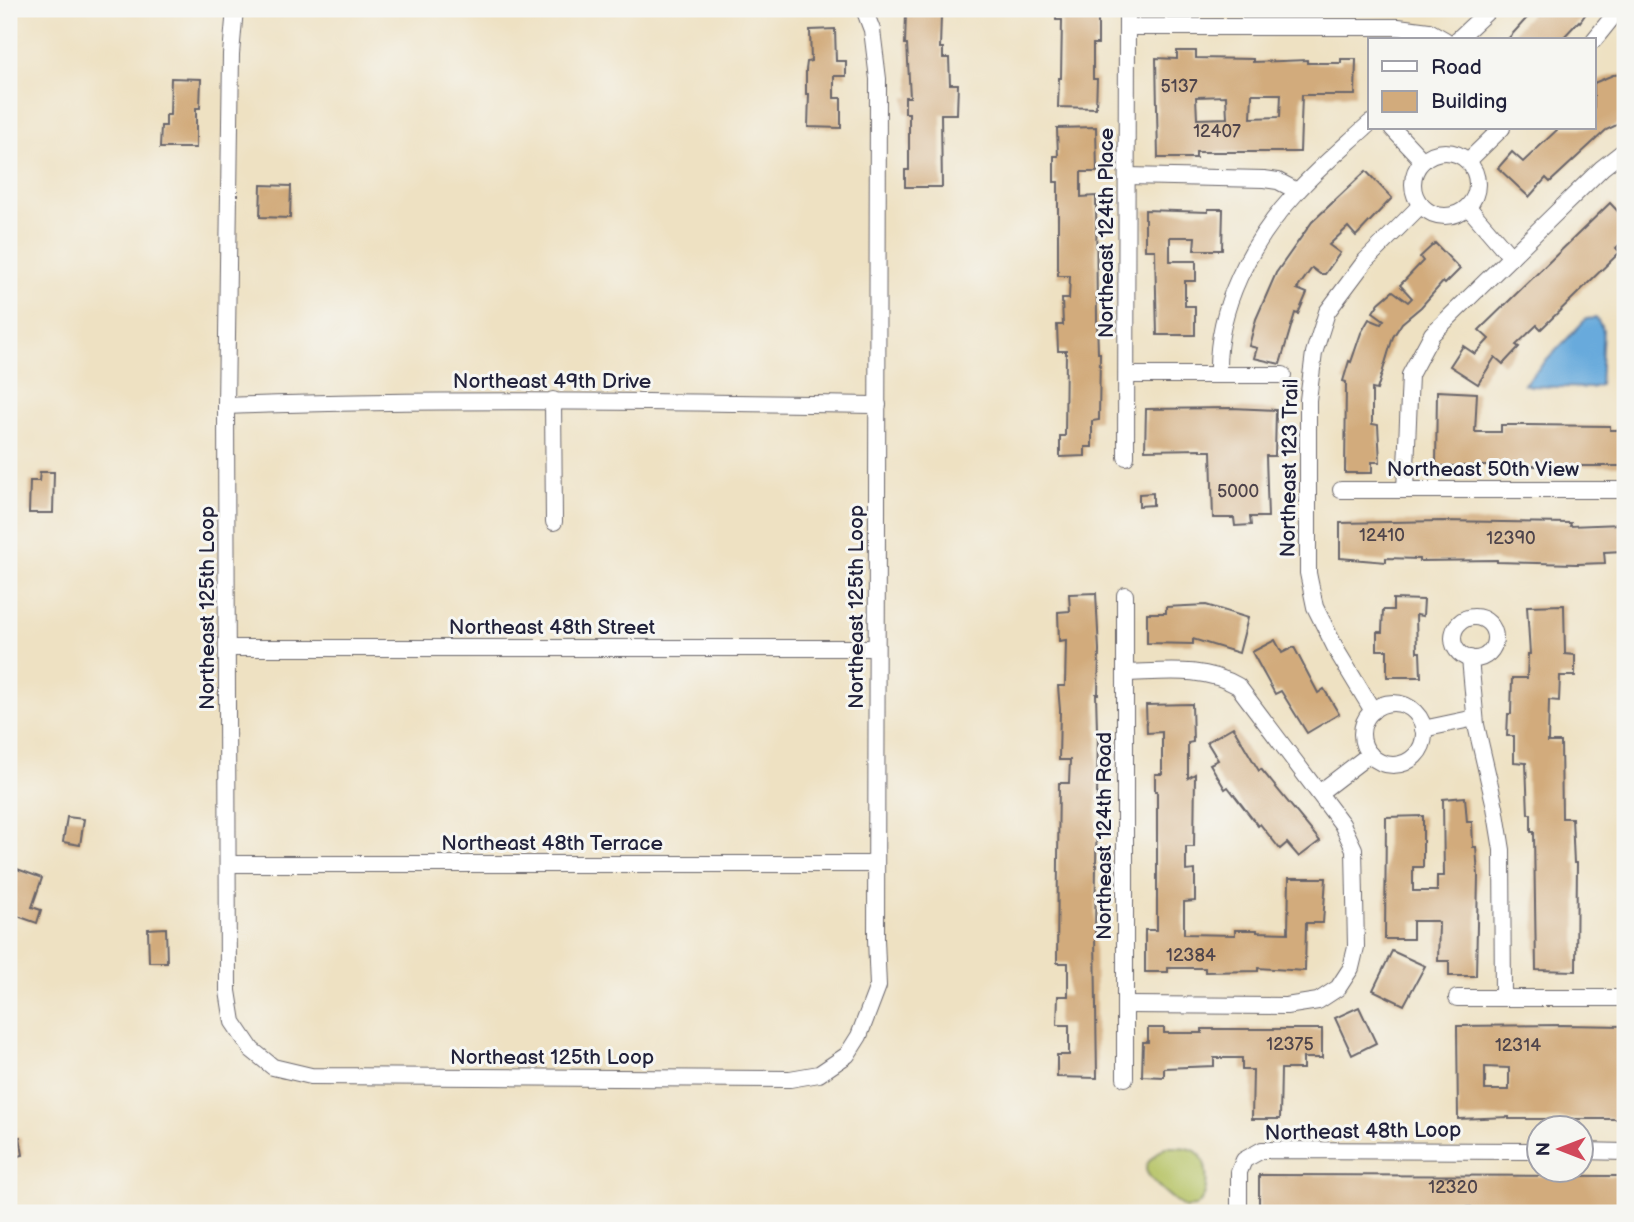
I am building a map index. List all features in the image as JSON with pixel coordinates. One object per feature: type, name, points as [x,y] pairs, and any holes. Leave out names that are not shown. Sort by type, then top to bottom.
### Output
[{"type":"street","name":"Northeast 125th Loop","points":[[235,9],[231,54],[226,406],[228,991],[233,1022],[252,1050],[273,1067],[311,1076],[790,1079],[819,1074],[847,1055],[859,1036],[878,986],[878,79],[872,30],[864,9]]},
{"type":"street","name":"Northeast 124th Place","points":[[1126,457],[1127,9]]},
{"type":"street","points":[[1459,38],[1490,9]]},
{"type":"street","points":[[1597,37],[1619,9]]},
{"type":"street","points":[[1597,37],[1610,31],[1625,17]]},
{"type":"street","points":[[1127,27],[1398,27],[1429,31],[1441,38]]},
{"type":"street","points":[[1218,375],[1219,341],[1225,316],[1238,280],[1260,237],[1297,191],[1368,125]]},
{"type":"street","points":[[1394,130],[1423,161]]},
{"type":"street","points":[[1468,160],[1500,130]]},
{"type":"street","points":[[1405,490],[1410,375],[1432,334],[1602,169],[1625,150]]},
{"type":"street","points":[[1440,152],[1460,155],[1468,160],[1477,179],[1477,189],[1468,207],[1449,216],[1439,216],[1421,205],[1416,197],[1413,178],[1423,161],[1440,152]]},
{"type":"street","points":[[1127,176],[1264,179],[1278,181],[1297,191]]},
{"type":"street","name":"Northeast 123 Trail","points":[[1373,711],[1338,653],[1315,607],[1308,573],[1308,400],[1314,353],[1327,312],[1366,260],[1421,205]]},
{"type":"street","points":[[1468,207],[1511,257]]},
{"type":"street","points":[[1127,375],[1283,375]]},
{"type":"street","name":"Northeast 49th Drive","points":[[226,406],[553,400],[878,405]]},
{"type":"street","points":[[553,400],[554,522]]},
{"type":"street","name":"Northeast 50th View","points":[[1341,490],[1625,490]]},
{"type":"street","name":"Northeast 124th Road","points":[[1125,595],[1125,1078]]},
{"type":"street","name":"Northeast 48th Street","points":[[228,648],[876,648]]},
{"type":"street","points":[[1470,658],[1475,718],[1502,850],[1503,998]]},
{"type":"street","points":[[1125,673],[1204,672],[1221,676],[1238,686],[1342,824],[1354,849],[1356,947],[1351,968],[1338,988],[1318,1002],[1286,1006],[1125,1005]]},
{"type":"street","points":[[1399,704],[1415,713],[1423,729],[1421,747],[1410,760],[1402,764],[1384,764],[1370,754],[1363,737],[1363,727],[1373,711],[1381,706],[1399,704]]},
{"type":"street","points":[[1423,729],[1475,718]]},
{"type":"street","points":[[1319,793],[1370,754]]},
{"type":"street","name":"Northeast 48th Terrace","points":[[228,864],[876,864]]},
{"type":"street","points":[[1457,998],[1625,998]]},
{"type":"street","name":"Northeast 48th Loop","points":[[1239,1213],[1239,1172],[1244,1160],[1262,1150],[1526,1151]]},
{"type":"street","points":[[1596,1152],[1625,1152]]},
{"type":"green space","points":[[1165,1147],[1193,1150],[1201,1156],[1206,1174],[1206,1188],[1201,1201],[1195,1207],[1185,1208],[1162,1190],[1147,1172],[1148,1162]]},
{"type":"water","points":[[1596,318],[1603,329],[1600,385],[1591,388],[1524,384],[1586,319]]},
{"type":"building","points":[[1056,9],[1098,9],[1098,44],[1093,44],[1093,79],[1097,79],[1096,108],[1058,107],[1062,20],[1056,20]]},
{"type":"building","points":[[1535,9],[1589,9],[1563,38],[1509,38]]},
{"type":"building","points":[[906,14],[941,15],[940,48],[943,48],[943,58],[949,58],[950,84],[958,84],[957,114],[941,114],[942,187],[905,187],[905,170],[909,170],[909,113],[905,113],[905,97],[910,97],[905,44]]},
{"type":"building","points":[[835,29],[836,61],[846,61],[846,76],[834,76],[834,98],[841,98],[841,128],[808,127],[809,94],[806,94],[806,70],[807,62],[811,61],[810,30]]},
{"type":"building","points":[[1177,51],[1196,51],[1196,58],[1253,59],[1253,62],[1307,60],[1307,63],[1341,63],[1341,59],[1356,59],[1355,95],[1302,95],[1300,152],[1196,152],[1196,158],[1158,158],[1156,58],[1177,59]],"holes":[[[1252,94],[1281,94],[1280,117],[1251,118]],[[1226,96],[1227,118],[1197,119],[1196,97]]]},
{"type":"building","points":[[1625,74],[1625,121],[1606,130],[1550,182],[1546,178],[1529,197],[1498,168],[1512,152],[1523,162],[1557,130],[1596,130],[1596,82],[1613,75]]},
{"type":"building","points":[[171,78],[201,79],[200,108],[196,108],[196,148],[160,148],[161,126],[166,126],[166,115],[170,115]]},
{"type":"building","points":[[1096,127],[1097,172],[1081,172],[1081,197],[1096,196],[1099,420],[1092,421],[1092,447],[1085,447],[1085,456],[1060,457],[1060,436],[1065,436],[1066,351],[1058,351],[1057,325],[1063,325],[1062,299],[1069,299],[1070,276],[1058,276],[1058,182],[1054,182],[1054,156],[1058,156],[1057,128]]},
{"type":"building","points":[[1366,171],[1392,198],[1356,236],[1348,227],[1329,245],[1340,253],[1325,274],[1312,268],[1297,289],[1307,293],[1298,314],[1295,313],[1280,364],[1254,358],[1257,348],[1249,346],[1256,319],[1276,273],[1312,222]]},
{"type":"building","points":[[261,185],[291,186],[290,218],[260,217]]},
{"type":"building","points":[[1610,203],[1625,219],[1625,239],[1616,248],[1620,252],[1541,329],[1537,325],[1516,345],[1519,347],[1503,364],[1495,357],[1478,384],[1450,366],[1463,346],[1475,354],[1489,339],[1479,330]]},
{"type":"building","points":[[1208,209],[1223,209],[1222,250],[1194,250],[1195,237],[1170,237],[1170,261],[1196,261],[1196,281],[1185,281],[1185,306],[1195,306],[1195,335],[1157,335],[1155,250],[1145,250],[1145,210],[1208,212]]},
{"type":"building","points":[[1435,243],[1460,269],[1402,323],[1393,337],[1377,390],[1372,389],[1372,424],[1378,425],[1380,462],[1372,462],[1372,473],[1345,473],[1346,382],[1343,381],[1349,361],[1351,362],[1369,319],[1381,324],[1384,320],[1373,312],[1379,303],[1393,291],[1408,302],[1412,298],[1400,285],[1423,261],[1420,257]]},
{"type":"building","points":[[1437,391],[1477,393],[1475,432],[1501,432],[1501,425],[1610,426],[1610,430],[1625,430],[1625,466],[1436,466]]},
{"type":"building","points":[[1146,409],[1276,410],[1275,456],[1266,456],[1268,517],[1250,517],[1251,525],[1235,526],[1234,518],[1213,518],[1211,451],[1145,450]]},
{"type":"building","points":[[40,472],[54,472],[53,513],[29,513],[30,481],[39,481]]},
{"type":"building","points":[[1153,493],[1153,505],[1139,506],[1139,494]]},
{"type":"building","points":[[1340,523],[1571,523],[1570,526],[1621,524],[1622,551],[1604,552],[1605,563],[1577,564],[1386,558],[1386,562],[1340,558]]},
{"type":"building","points":[[1096,593],[1099,650],[1096,694],[1097,1078],[1057,1077],[1057,1055],[1069,1055],[1069,1025],[1057,1025],[1058,996],[1068,996],[1068,963],[1057,963],[1059,783],[1069,783],[1070,760],[1059,760],[1058,686],[1065,686],[1066,640],[1059,641],[1058,612],[1070,611],[1069,594]]},
{"type":"building","points":[[1393,599],[1424,600],[1423,616],[1416,615],[1421,677],[1387,677],[1387,650],[1377,650],[1377,632],[1382,632],[1383,610],[1393,610]]},
{"type":"building","points":[[1206,605],[1248,618],[1239,653],[1193,639],[1193,644],[1147,643],[1147,613],[1166,613],[1166,607]]},
{"type":"building","points":[[1564,605],[1565,654],[1575,655],[1575,676],[1560,676],[1559,701],[1549,700],[1548,742],[1561,742],[1562,818],[1572,818],[1574,863],[1577,863],[1576,971],[1536,970],[1534,832],[1531,832],[1531,814],[1528,814],[1526,763],[1514,762],[1514,736],[1507,736],[1512,678],[1527,678],[1530,654],[1527,606]]},
{"type":"building","points":[[1275,640],[1282,653],[1294,647],[1318,693],[1324,689],[1339,714],[1307,733],[1281,691],[1275,694],[1252,652]]},
{"type":"building","points":[[1192,704],[1193,742],[1188,743],[1188,778],[1195,774],[1194,847],[1186,847],[1186,871],[1195,870],[1195,901],[1184,902],[1184,934],[1235,935],[1235,930],[1288,933],[1289,878],[1326,878],[1323,923],[1306,923],[1305,971],[1258,968],[1258,971],[1205,972],[1205,968],[1168,968],[1168,972],[1145,972],[1145,930],[1157,930],[1155,774],[1162,774],[1162,732],[1147,733],[1146,705]]},
{"type":"building","points":[[1233,727],[1259,771],[1261,769],[1320,841],[1299,857],[1287,843],[1280,849],[1228,787],[1225,789],[1210,764],[1218,760],[1207,742]]},
{"type":"building","points":[[1465,797],[1467,822],[1472,822],[1478,875],[1476,976],[1449,976],[1449,961],[1438,961],[1437,921],[1413,921],[1413,939],[1385,939],[1386,817],[1423,816],[1423,867],[1413,867],[1413,891],[1437,891],[1437,876],[1444,876],[1443,799]]},
{"type":"building","points":[[67,817],[84,819],[80,845],[63,842]]},
{"type":"building","points":[[9,866],[42,878],[32,907],[41,910],[37,923],[9,913]]},
{"type":"building","points":[[166,928],[167,962],[149,962],[148,929]]},
{"type":"building","points":[[1392,951],[1425,966],[1404,1005],[1373,990]]},
{"type":"building","points":[[1359,1007],[1376,1043],[1352,1055],[1335,1018]]},
{"type":"building","points":[[1457,1026],[1625,1026],[1625,1119],[1596,1119],[1596,1114],[1526,1114],[1526,1119],[1458,1119]],"holes":[[[1485,1067],[1509,1068],[1509,1090],[1485,1090]]]},
{"type":"building","points":[[1148,1028],[1164,1028],[1164,1033],[1202,1033],[1202,1029],[1322,1029],[1322,1058],[1303,1058],[1303,1069],[1281,1069],[1280,1119],[1252,1119],[1253,1070],[1242,1070],[1242,1058],[1214,1058],[1214,1066],[1164,1068],[1164,1077],[1142,1076],[1143,1042],[1148,1042]]},
{"type":"building","points":[[20,1137],[23,1155],[9,1158],[9,1139]]},
{"type":"building","points":[[1259,1175],[1526,1176],[1526,1184],[1596,1184],[1596,1176],[1625,1176],[1625,1213],[1471,1213],[1471,1207],[1438,1208],[1438,1213],[1259,1213]]}]
